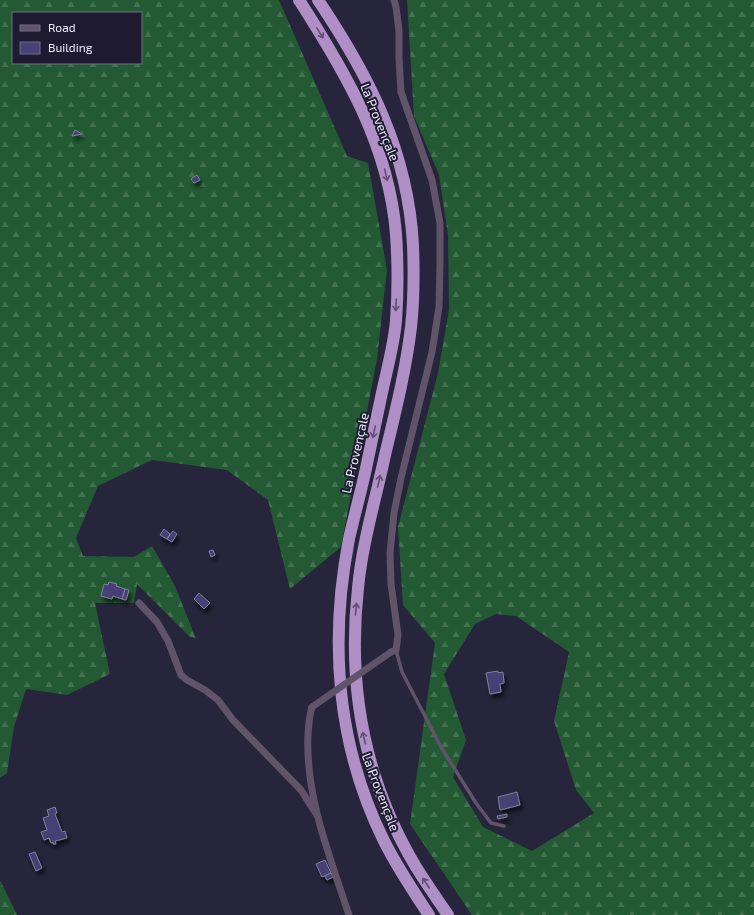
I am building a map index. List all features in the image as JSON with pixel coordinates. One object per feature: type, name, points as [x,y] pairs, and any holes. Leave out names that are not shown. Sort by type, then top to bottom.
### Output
[{"type":"highway","name":"La Provençale","points":[[299,0],[350,84],[368,123],[382,160],[393,211],[396,234],[396,323],[374,431],[349,539],[342,583],[339,622],[339,663],[342,705],[350,751],[364,795],[384,840],[407,882],[429,915]]},
{"type":"highway","name":"La Provençale","points":[[318,0],[354,56],[368,81],[384,116],[393,143],[408,203],[413,243],[414,288],[411,327],[401,389],[366,541],[358,585],[354,624],[354,664],[356,696],[362,730],[370,764],[381,796],[396,830],[415,866],[448,915]]},
{"type":"street","points":[[350,915],[318,817],[308,754],[309,715],[312,707],[393,651],[398,635],[391,584],[390,553],[394,513],[401,478],[432,352],[439,307],[440,223],[432,180],[401,92],[399,31],[394,0]]},
{"type":"street","points":[[139,603],[157,622],[168,641],[181,675],[218,700],[233,720],[301,790],[318,817]]},
{"type":"lane","points":[[393,651],[402,672],[441,746],[476,803],[491,823],[504,826]]},
{"type":"green space","points":[[0,0],[279,0],[347,156],[368,163],[387,270],[377,359],[341,547],[290,589],[268,500],[227,470],[152,460],[98,486],[76,538],[83,556],[134,557],[152,546],[175,586],[196,639],[189,636],[137,584],[134,603],[95,603],[110,674],[67,695],[26,689],[14,727],[7,773],[0,778]]},
{"type":"green space","points":[[407,0],[754,0],[754,915],[472,915],[410,824],[435,643],[403,605],[398,527],[438,373],[449,310],[448,235],[439,175],[414,116]],"holes":[[[496,614],[516,616],[569,652],[554,721],[576,790],[594,813],[532,851],[483,827],[453,777],[466,740],[444,674],[475,624]]]},
{"type":"green space","points":[[0,880],[17,915],[0,915]]},
{"type":"building","points":[[75,130],[82,134],[72,136]]},
{"type":"building","points":[[197,175],[200,180],[194,183],[191,179]]},
{"type":"building","points":[[164,529],[170,534],[167,539],[160,535]]},
{"type":"building","points":[[173,531],[177,534],[172,542],[167,539]]},
{"type":"building","points":[[213,550],[215,555],[211,557],[209,551]]},
{"type":"building","points":[[109,582],[117,584],[116,586],[125,589],[122,599],[113,596],[112,599],[101,596],[104,584],[108,585]]},
{"type":"building","points":[[125,589],[129,590],[126,600],[122,599]]},
{"type":"building","points":[[199,593],[210,603],[204,609],[194,599]]},
{"type":"building","points":[[498,671],[498,673],[503,672],[504,683],[500,684],[501,692],[490,694],[486,673]]},
{"type":"building","points":[[517,792],[520,805],[500,810],[498,797]]},
{"type":"building","points":[[55,807],[57,813],[55,814],[62,832],[65,831],[67,838],[55,841],[56,844],[53,844],[49,838],[44,840],[41,832],[47,830],[43,818],[49,816],[47,810]]},
{"type":"building","points":[[507,814],[507,817],[498,819],[497,816]]},
{"type":"building","points":[[35,852],[42,868],[36,871],[29,854]]},
{"type":"building","points":[[325,860],[331,873],[322,877],[316,864]]},
{"type":"building","points":[[331,873],[333,877],[327,880],[325,876]]}]
